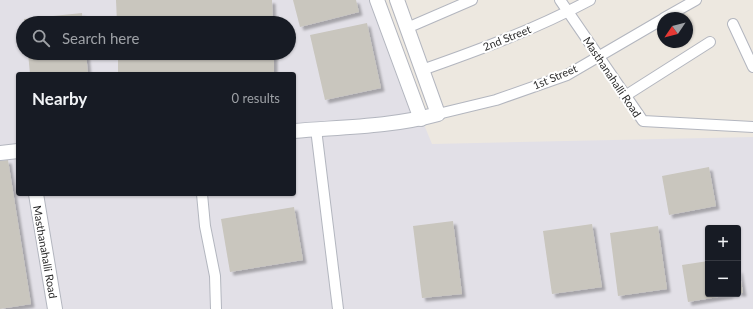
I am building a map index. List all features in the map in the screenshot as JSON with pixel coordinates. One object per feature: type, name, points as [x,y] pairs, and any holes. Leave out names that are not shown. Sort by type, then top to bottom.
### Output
[{"type":"street","points":[[377,0],[421,119]]},
{"type":"street","points":[[296,131],[394,124],[438,114],[397,0]]},
{"type":"street","points":[[407,28],[472,0]]},
{"type":"street","name":"Masthanahalli Road","points":[[560,0],[643,121],[753,127]]},
{"type":"street","name":"2nd Street","points":[[422,70],[470,54],[512,37],[568,12],[590,0]]},
{"type":"street","name":"1st Street","points":[[675,12],[696,0]]},
{"type":"street","name":"1st Street","points":[[438,114],[496,100],[567,75],[657,22]]},
{"type":"street","points":[[733,24],[753,67]]},
{"type":"street","points":[[626,96],[710,42]]},
{"type":"street","points":[[316,129],[338,309]]},
{"type":"street","points":[[0,153],[16,151]]},
{"type":"street","name":"Masthanahalli Road","points":[[36,196],[55,309]]},
{"type":"street","points":[[202,196],[205,226],[216,276],[216,309]]},
{"type":"shaded area","points":[[0,0],[373,0],[432,144],[753,137],[753,309],[0,309]]},
{"type":"building","points":[[116,0],[272,0],[273,16],[117,16]]},
{"type":"building","points":[[293,0],[356,0],[359,12],[300,27]]},
{"type":"building","points":[[82,13],[82,16],[53,16]]},
{"type":"building","points":[[367,23],[381,88],[325,100],[310,35]]},
{"type":"building","points":[[29,60],[87,60],[88,72],[30,72]]},
{"type":"building","points":[[118,60],[274,60],[274,72],[118,72]]},
{"type":"building","points":[[8,160],[31,304],[0,309],[0,161]]},
{"type":"building","points":[[709,167],[716,206],[669,215],[662,176]]},
{"type":"building","points":[[294,207],[303,260],[230,272],[221,219]]},
{"type":"building","points":[[453,221],[462,294],[422,298],[413,226]]},
{"type":"building","points":[[592,224],[602,287],[552,294],[543,231]]},
{"type":"building","points":[[658,226],[667,289],[618,296],[610,233]]},
{"type":"building","points":[[705,261],[705,297],[718,297],[688,302],[682,265]]},
{"type":"building","points":[[741,281],[743,293],[741,293]]}]
